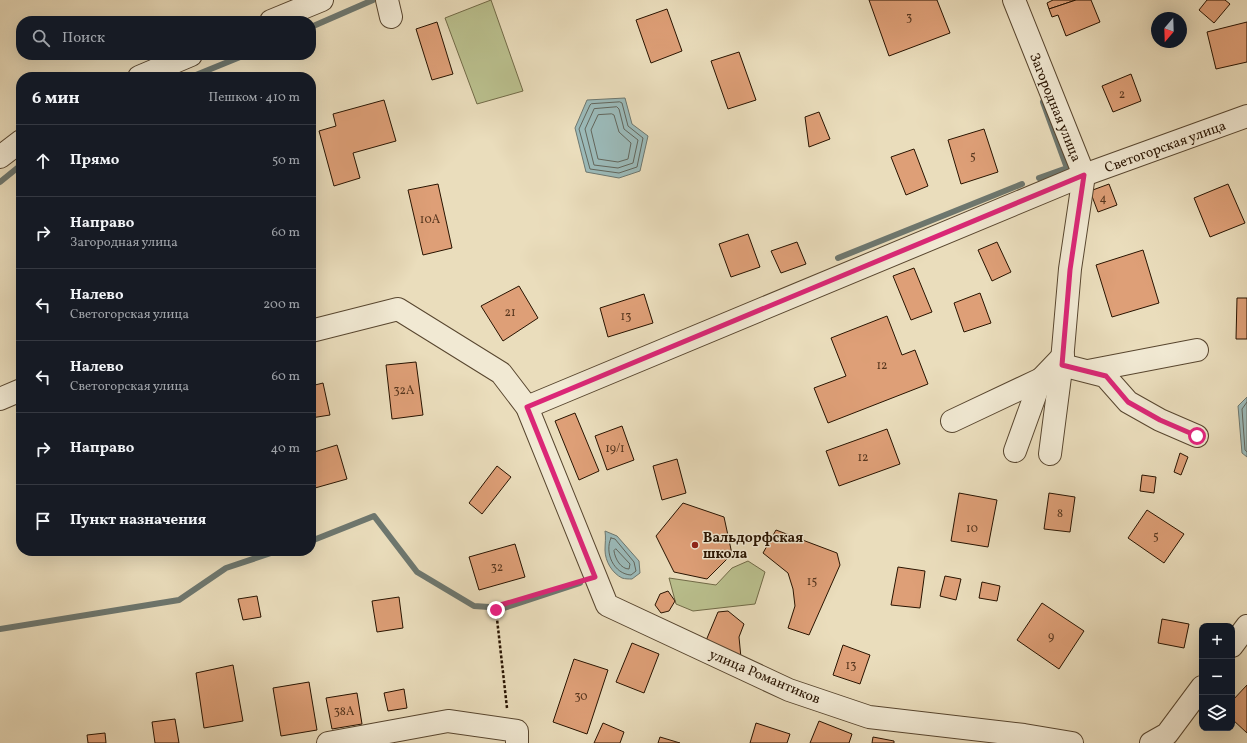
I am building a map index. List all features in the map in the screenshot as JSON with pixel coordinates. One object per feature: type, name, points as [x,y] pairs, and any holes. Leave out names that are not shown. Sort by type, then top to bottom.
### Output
[{"type":"street","points":[[283,16],[322,0]]},
{"type":"street","name":"Загородная улица","points":[[1014,0],[1084,175],[1070,270],[1062,361],[1050,454]]},
{"type":"street","points":[[151,72],[179,60]]},
{"type":"street","name":"Светогорская улица","points":[[527,407],[1084,175],[1247,116]]},
{"type":"street","points":[[0,156],[16,145]]},
{"type":"street","points":[[316,330],[398,309],[501,373],[527,407],[595,577]]},
{"type":"street","points":[[1087,372],[1197,350]]},
{"type":"street","points":[[952,421],[1041,378],[1062,361],[1087,372],[1106,376],[1128,402],[1160,420],[1197,436]]},
{"type":"street","points":[[1015,451],[1041,378]]},
{"type":"street","points":[[0,399],[16,392]]},
{"type":"street","name":"улица Романтиков","points":[[595,577],[607,605],[789,690],[869,717],[1024,735],[1072,743]]},
{"type":"street","points":[[1235,642],[1247,626]]},
{"type":"street","points":[[1151,743],[1167,734],[1199,690]]},
{"type":"street","points":[[328,743],[448,721],[516,737]]},
{"type":"path","points":[[516,737],[508,717],[496,610],[497,606],[595,577]]},
{"type":"green space","points":[[491,0],[523,91],[477,104],[445,18]]},
{"type":"green space","points":[[748,561],[765,572],[755,604],[693,611],[676,604],[669,578],[716,585],[732,568]]},
{"type":"water","points":[[625,98],[632,124],[648,136],[640,171],[619,178],[586,172],[575,128],[587,100]]},
{"type":"water","points":[[1247,397],[1247,457],[1242,453],[1238,406]]},
{"type":"water","points":[[605,531],[617,536],[639,561],[640,573],[632,579],[626,579],[618,576],[610,566],[605,554]]},
{"type":"building","points":[[869,0],[937,0],[950,33],[889,56]]},
{"type":"building","points":[[1053,0],[1076,0],[1049,9],[1047,3]]},
{"type":"building","points":[[1076,0],[1091,0],[1100,22],[1066,36],[1058,15],[1052,17],[1049,9]]},
{"type":"building","points":[[1207,0],[1225,0],[1230,4],[1214,23],[1199,10]]},
{"type":"building","points":[[667,9],[682,51],[651,63],[636,20]]},
{"type":"building","points":[[437,22],[453,74],[432,80],[416,29]]},
{"type":"building","points":[[1247,22],[1247,62],[1216,69],[1207,32]]},
{"type":"building","points":[[739,52],[756,100],[728,109],[711,61]]},
{"type":"building","points":[[1131,74],[1141,101],[1113,112],[1102,86]]},
{"type":"building","points":[[384,100],[396,141],[353,153],[360,178],[334,186],[319,131],[336,126],[333,114]]},
{"type":"building","points":[[819,112],[830,139],[809,147],[805,117]]},
{"type":"building","points":[[984,129],[998,172],[961,184],[948,140]]},
{"type":"building","points":[[914,149],[928,186],[906,195],[891,157]]},
{"type":"building","points":[[438,184],[452,248],[423,255],[408,190]]},
{"type":"building","points":[[1109,184],[1117,205],[1098,212],[1090,191]]},
{"type":"building","points":[[1228,184],[1245,223],[1210,237],[1194,198]]},
{"type":"building","points":[[748,234],[760,267],[731,277],[719,244]]},
{"type":"building","points":[[797,242],[806,264],[781,273],[771,251]]},
{"type":"building","points":[[997,242],[1011,272],[992,281],[978,250]]},
{"type":"building","points":[[1143,250],[1159,303],[1112,317],[1096,265]]},
{"type":"building","points":[[914,268],[932,312],[911,320],[893,276]]},
{"type":"building","points":[[519,286],[538,318],[503,341],[481,306]]},
{"type":"building","points":[[980,293],[991,323],[964,332],[954,303]]},
{"type":"building","points":[[644,294],[653,323],[608,337],[600,308]]},
{"type":"building","points":[[1237,298],[1247,298],[1247,339],[1236,339]]},
{"type":"building","points":[[887,316],[902,355],[915,350],[928,384],[828,423],[814,388],[846,376],[831,338]]},
{"type":"building","points":[[416,362],[423,415],[392,419],[386,365]]},
{"type":"building","points":[[323,383],[330,415],[316,417],[316,385]]},
{"type":"building","points":[[575,413],[599,471],[579,480],[555,421]]},
{"type":"building","points":[[622,426],[634,460],[607,470],[595,436]]},
{"type":"building","points":[[887,429],[900,464],[839,486],[826,451]]},
{"type":"building","points":[[337,445],[347,479],[316,488],[316,451]]},
{"type":"building","points":[[1180,453],[1188,457],[1181,475],[1174,472]]},
{"type":"building","points":[[677,459],[686,493],[662,500],[653,466]]},
{"type":"building","points":[[497,466],[511,477],[482,514],[469,503]]},
{"type":"building","points":[[1142,475],[1156,477],[1154,493],[1140,491]]},
{"type":"building","points":[[959,493],[997,500],[988,547],[951,541]]},
{"type":"building","points":[[1049,493],[1075,497],[1070,532],[1044,529]]},
{"type":"building","name":"Вальдорфская школа","points":[[683,503],[724,517],[732,554],[707,579],[674,572],[656,536]]},
{"type":"building","points":[[1147,510],[1184,534],[1164,563],[1128,538]]},
{"type":"building","points":[[776,530],[837,553],[840,565],[809,635],[788,628],[795,606],[793,589],[788,573],[763,553]]},
{"type":"building","points":[[515,544],[525,577],[479,590],[469,557]]},
{"type":"building","points":[[898,567],[925,571],[920,608],[891,605]]},
{"type":"building","points":[[945,576],[961,579],[956,600],[940,596]]},
{"type":"building","points":[[982,582],[1000,586],[997,601],[979,598]]},
{"type":"building","points":[[668,591],[675,601],[669,611],[661,613],[655,605],[660,594]]},
{"type":"building","points":[[257,596],[261,617],[243,620],[238,599]]},
{"type":"building","points":[[399,597],[403,628],[377,632],[372,601]]},
{"type":"building","points":[[1042,603],[1084,631],[1059,669],[1017,640]]},
{"type":"building","points":[[728,611],[744,624],[739,637],[741,658],[705,643],[718,612]]},
{"type":"building","points":[[1162,619],[1189,624],[1184,648],[1158,643]]},
{"type":"building","points":[[632,643],[659,654],[644,693],[616,682]]},
{"type":"building","points":[[843,645],[870,655],[860,684],[833,675]]},
{"type":"building","points":[[574,659],[608,670],[587,734],[553,722]]},
{"type":"building","points":[[233,665],[243,721],[204,728],[196,673]]},
{"type":"building","points":[[309,682],[317,730],[281,736],[273,688]]},
{"type":"building","points":[[1247,685],[1247,733],[1235,722],[1235,698]]},
{"type":"building","points":[[404,689],[407,708],[388,711],[384,693]]},
{"type":"building","points":[[357,693],[362,724],[332,729],[326,698]]},
{"type":"building","points":[[175,719],[179,743],[155,743],[152,722]]},
{"type":"building","points":[[819,721],[852,734],[849,743],[810,743]]},
{"type":"building","points":[[603,723],[624,732],[620,743],[594,743]]},
{"type":"building","points":[[756,723],[790,734],[787,743],[750,743]]},
{"type":"building","points":[[105,733],[106,743],[88,743],[87,735]]},
{"type":"building","points":[[660,737],[680,743],[658,743]]},
{"type":"building","points":[[873,737],[894,741],[894,743],[872,743]]},
{"type":"waterway","points":[[316,25],[373,0]]},
{"type":"waterway","points":[[203,72],[233,60]]},
{"type":"waterway","points":[[1039,178],[1067,168],[1043,102]]},
{"type":"waterway","points":[[0,182],[16,169]]},
{"type":"waterway","points":[[838,258],[1022,184]]},
{"type":"waterway","points":[[316,539],[374,516],[417,572],[474,606],[504,608],[580,583]]},
{"type":"waterway","points":[[0,629],[179,600],[226,568],[262,556]]},
{"type":"place","name":"Вальдорфская школа","points":[[695,545]]},
{"type":"route","points":[[496,610],[497,606],[595,577],[527,407],[1084,175],[1070,270],[1062,365],[1106,376],[1128,402],[1160,420],[1197,436]]}]
